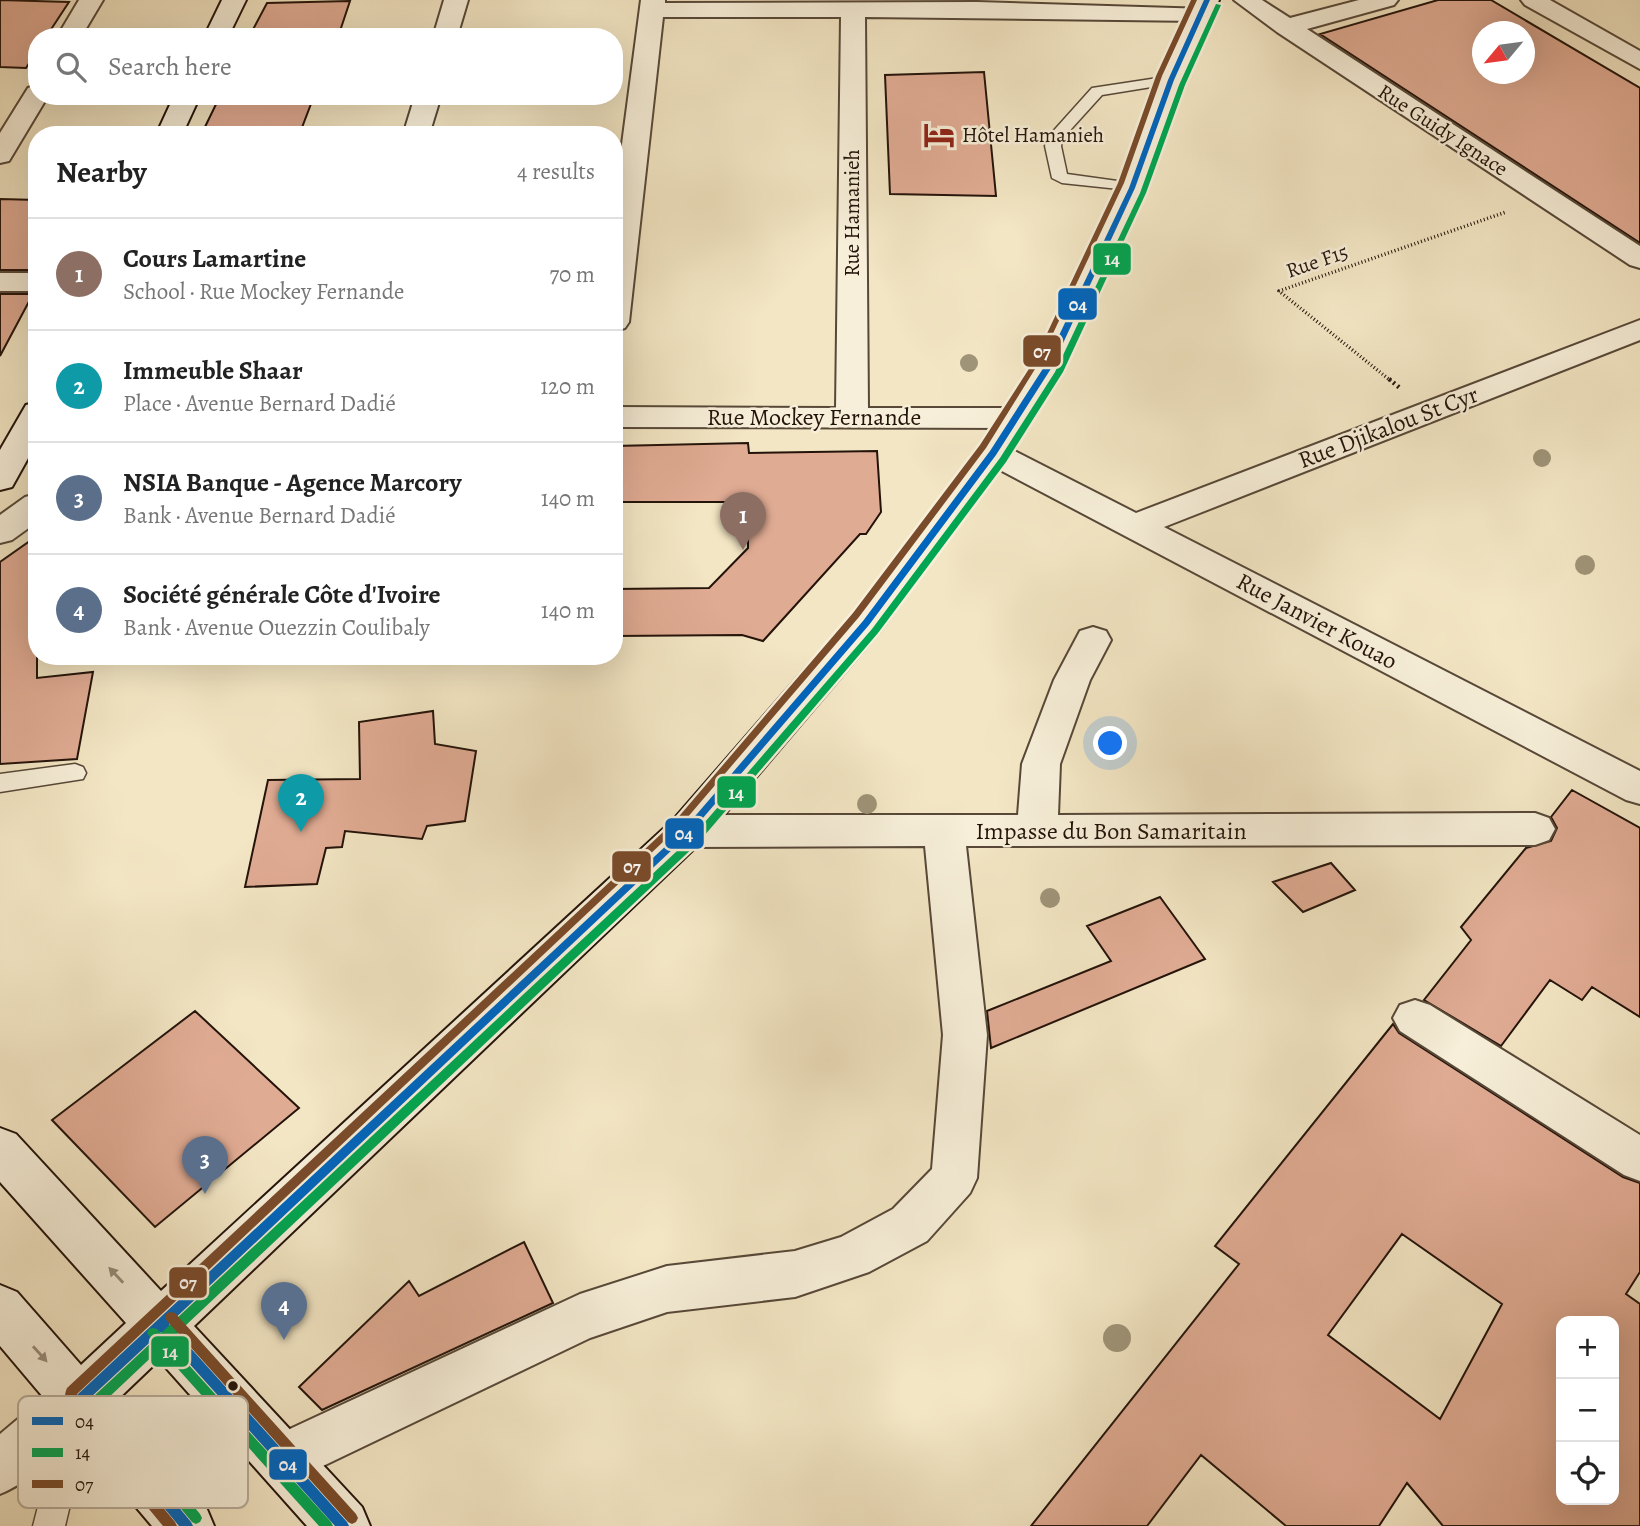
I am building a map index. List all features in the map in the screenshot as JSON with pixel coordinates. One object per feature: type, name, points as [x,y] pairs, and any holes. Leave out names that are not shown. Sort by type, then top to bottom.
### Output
[{"type":"street","points":[[74,28],[90,0]]},
{"type":"street","points":[[220,28],[233,0]]},
{"type":"street","points":[[448,28],[456,0]]},
{"type":"street","name":"Rue Guidy Ignace","points":[[1246,0],[1640,259]]},
{"type":"street","points":[[1286,27],[1386,0]]},
{"type":"street","points":[[1533,0],[1640,61]]},
{"type":"street","points":[[83,1396],[687,831],[866,623],[993,453],[1048,367],[1132,188],[1171,80],[1203,7],[977,5],[853,8],[752,4],[653,5],[623,249]]},
{"type":"street","name":"Rue Hamanieh","points":[[852,417],[853,8]]},
{"type":"street","points":[[0,155],[8,130],[28,104]]},
{"type":"street","points":[[173,126],[183,105]]},
{"type":"street","points":[[419,126],[425,105]]},
{"type":"street","points":[[0,282],[28,282]]},
{"type":"street","name":"Rue Djikalou St Cyr","points":[[1135,526],[1640,329]]},
{"type":"street","name":"Rue Mockey Fernande","points":[[623,417],[1015,418]]},
{"type":"street","points":[[0,479],[28,428]]},
{"type":"street","name":"Rue Janvier Kouao","points":[[993,453],[1640,789]]},
{"type":"street","points":[[0,532],[28,512]]},
{"type":"street","points":[[1037,831],[1041,764],[1072,680],[1093,640]]},
{"type":"street","name":"Impasse du Bon Samaritain","points":[[687,831],[1535,829]]},
{"type":"street","points":[[282,1459],[580,1318],[667,1289],[795,1273],[852,1256],[910,1225],[954,1178],[965,1035],[944,831]]},
{"type":"street","points":[[1415,1018],[1640,1160]]},
{"type":"street","points":[[0,1149],[226,1396]]},
{"type":"street","points":[[0,1309],[77,1396]]},
{"type":"street","points":[[248,1421],[343,1526]]},
{"type":"street","points":[[0,1468],[18,1452]]},
{"type":"street","points":[[172,1508],[187,1526]]},
{"type":"lane","points":[[1132,188],[1062,178],[1058,175],[1053,146],[1056,137],[1097,91],[1171,80]]},
{"type":"lane","points":[[0,783],[75,773]]},
{"type":"lane","points":[[49,1526],[53,1508]]},
{"type":"path","name":"Rue F15","points":[[1429,411],[1279,291],[1546,198]]},
{"type":"building","points":[[0,0],[69,2],[52,28],[28,28],[26,68],[0,67]]},
{"type":"building","points":[[1438,0],[1491,0],[1527,21],[1472,21],[1472,84],[1535,84],[1535,26],[1640,88],[1640,243],[1320,34]]},
{"type":"building","points":[[350,1],[341,28],[254,28],[267,3]]},
{"type":"building","name":"Hôtel Hamanieh","points":[[984,72],[996,196],[890,194],[885,75]]},
{"type":"building","points":[[216,105],[311,105],[303,126],[205,126]]},
{"type":"building","points":[[0,199],[28,200],[28,270],[0,270]]},
{"type":"building","points":[[0,294],[28,294],[28,303],[0,356]]},
{"type":"building","points":[[748,443],[749,453],[877,451],[881,512],[866,534],[860,534],[763,641],[742,635],[623,636],[623,589],[709,588],[748,548],[748,502],[623,502],[623,446]]},
{"type":"building","points":[[28,542],[28,665],[37,665],[37,678],[93,672],[77,759],[0,764],[0,562]]},
{"type":"building","points":[[433,711],[435,744],[476,751],[465,821],[427,826],[422,839],[345,831],[342,847],[326,848],[317,884],[245,887],[268,780],[360,779],[359,722]]},
{"type":"building","points":[[1572,790],[1640,828],[1640,1017],[1592,987],[1582,1000],[1550,980],[1501,1046],[1424,1000],[1471,940],[1461,927],[1526,848],[1551,841],[1557,828],[1551,817]]},
{"type":"building","points":[[1331,863],[1355,890],[1303,912],[1273,882]]},
{"type":"building","points":[[1160,897],[1205,959],[991,1048],[987,1011],[1111,961],[1087,926]]},
{"type":"building","points":[[195,1011],[299,1108],[155,1227],[52,1120]]},
{"type":"building","points":[[1393,1024],[1399,1033],[1623,1177],[1640,1183],[1640,1272],[1626,1294],[1640,1304],[1640,1526],[1443,1526],[1407,1483],[1379,1526],[1286,1526],[1201,1455],[1147,1526],[1031,1526],[1239,1264],[1215,1246]],"holes":[[[1402,1234],[1502,1304],[1440,1419],[1328,1335]]]},
{"type":"building","points":[[524,1242],[553,1303],[322,1410],[299,1387],[409,1281],[419,1296]]},
{"type":"transit line","name":"07","points":[[71,1396],[71,1392],[678,823],[856,615],[983,446],[1037,361],[1121,183],[1159,76],[1194,0]]},
{"type":"transit line","name":"04","points":[[84,1396],[687,831],[866,623],[993,453],[1048,367],[1132,188],[1171,80],[1207,0]]},
{"type":"transit line","name":"14","points":[[102,1396],[695,840],[875,631],[1003,460],[1059,372],[1143,193],[1182,85],[1218,5]]},
{"type":"transit line","name":"07","points":[[171,1317],[242,1396]]},
{"type":"transit line","name":"04","points":[[162,1325],[226,1396]]},
{"type":"transit line","name":"14","points":[[153,1333],[210,1396]]},
{"type":"transit line","name":"07","points":[[248,1403],[352,1518]]},
{"type":"transit line","name":"04","points":[[248,1421],[343,1526]]},
{"type":"transit line","name":"14","points":[[248,1438],[327,1526]]},
{"type":"transit line","name":"07","points":[[156,1508],[171,1526]]},
{"type":"transit line","name":"04","points":[[172,1508],[187,1526]]},
{"type":"transit line","name":"14","points":[[188,1508],[196,1518]]},
{"type":"place","name":"Hôtel Hamanieh","points":[[939,135]]},
{"type":"place","name":"Cours Lamartine","points":[[743,550]]},
{"type":"place","name":"Immeuble Shaar","points":[[301,832]]},
{"type":"place","name":"NSIA Banque - Agence Marcory","points":[[205,1194]]},
{"type":"place","name":"Société générale Côte d'Ivoire","points":[[284,1340]]}]
